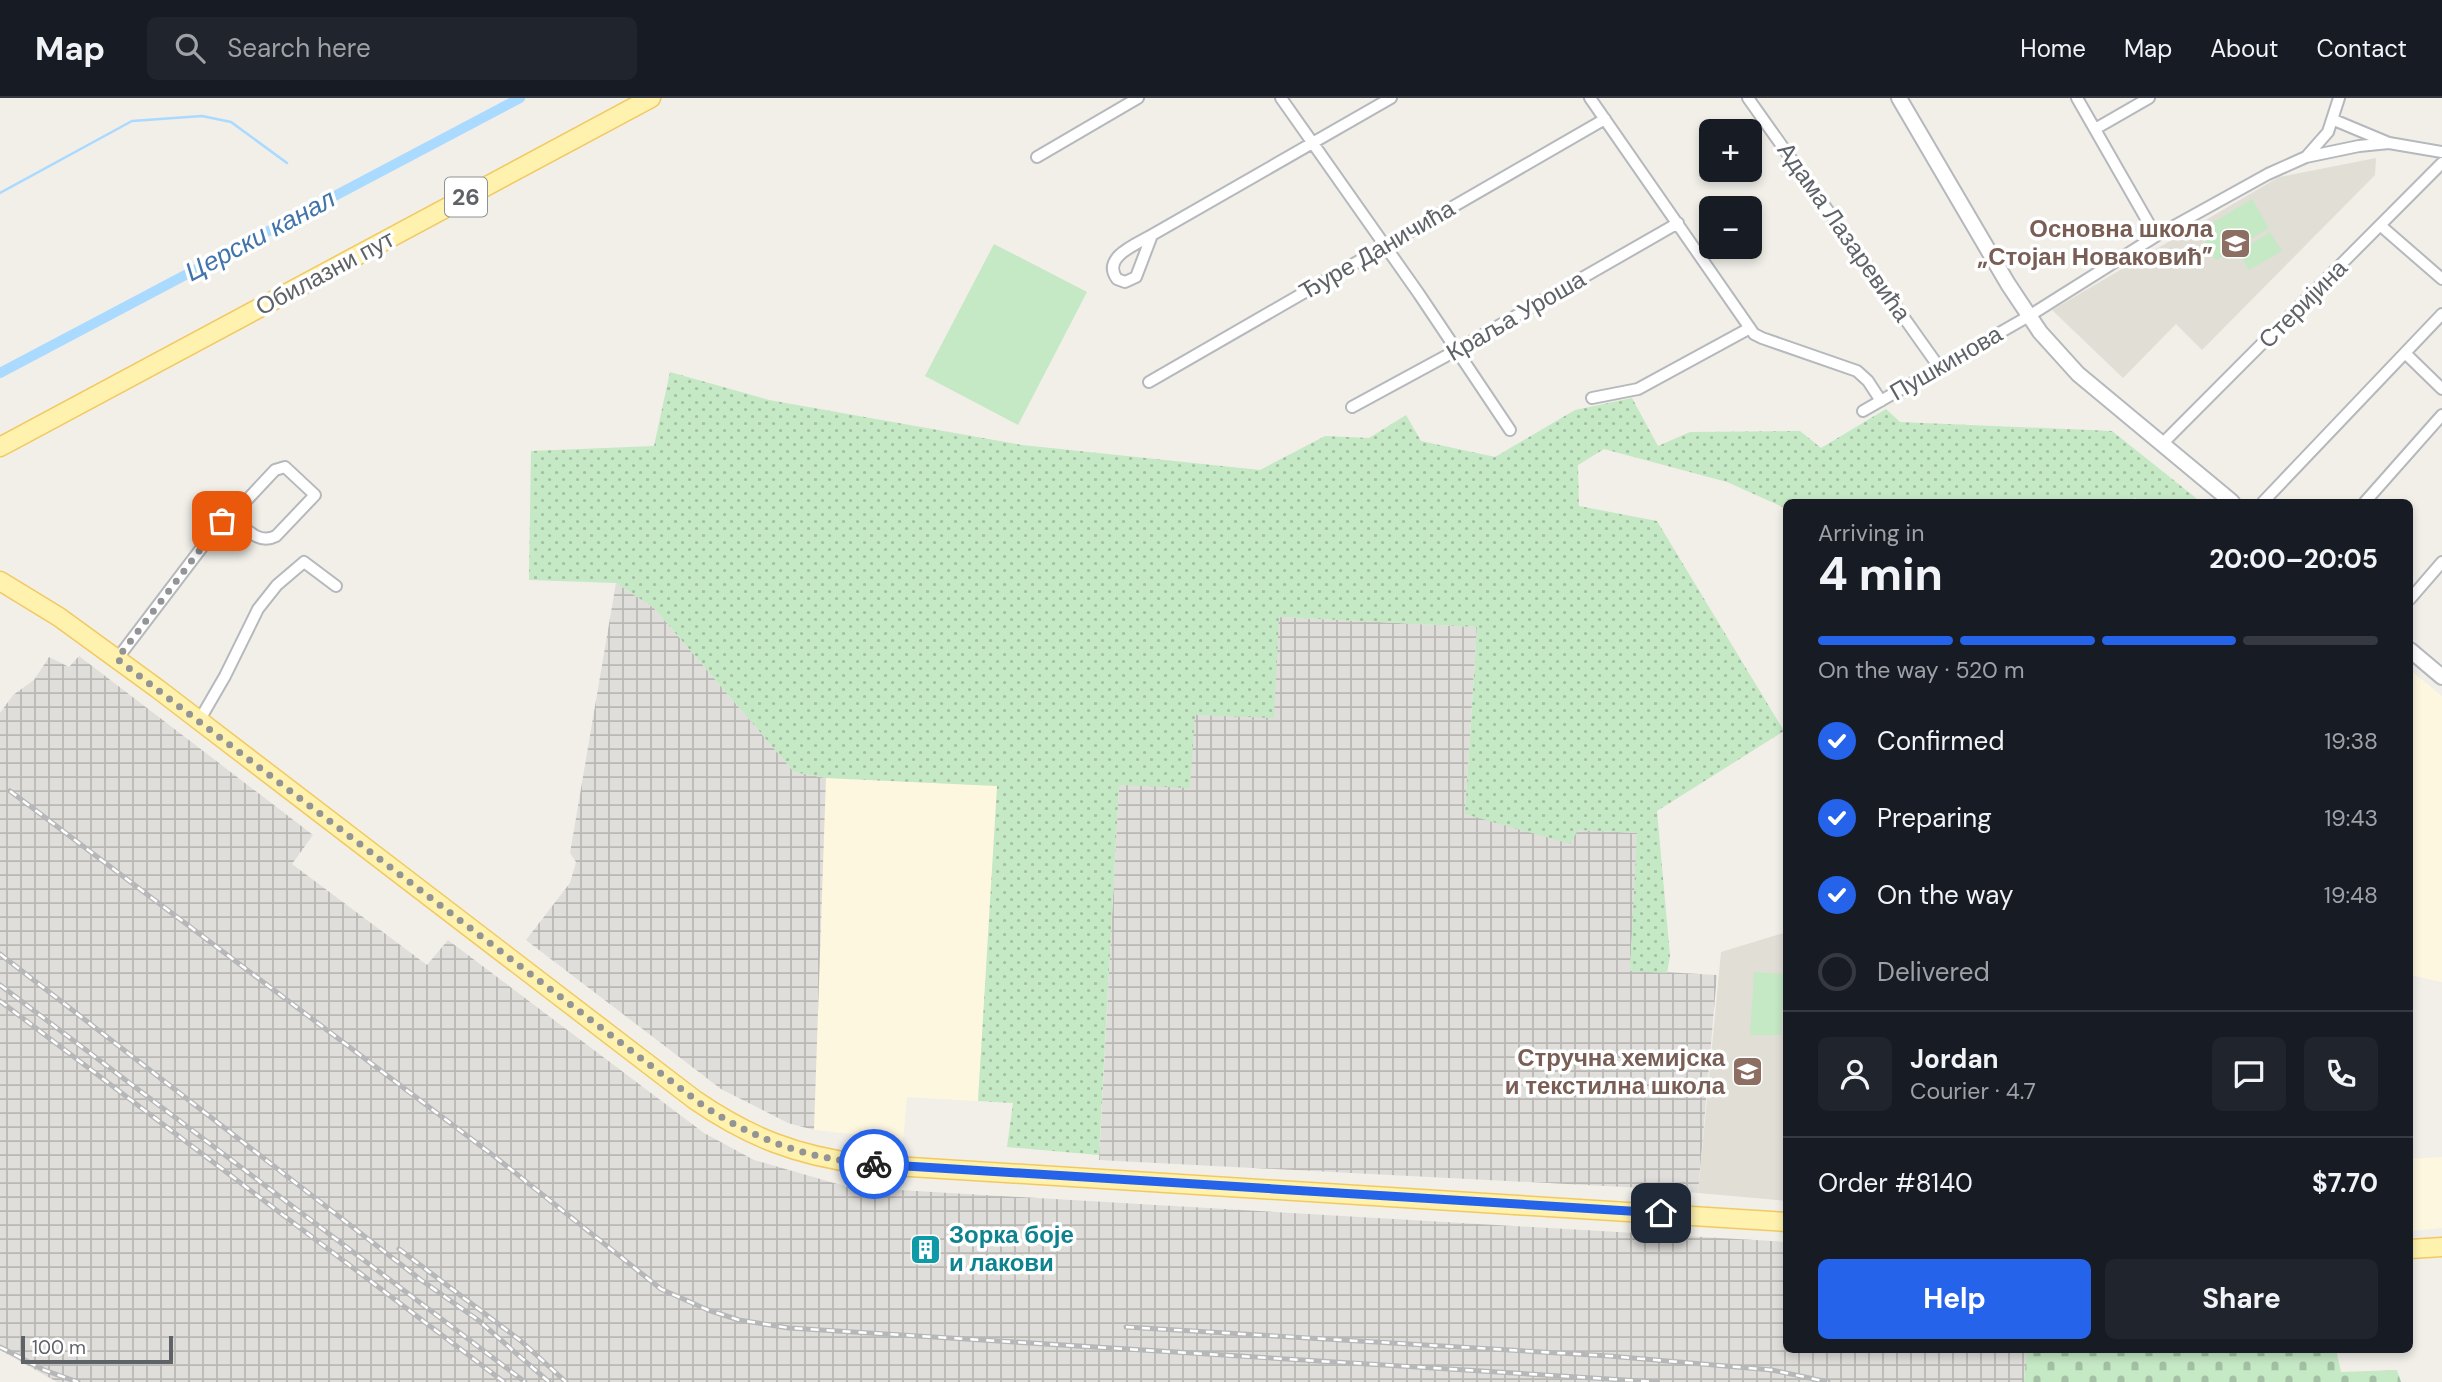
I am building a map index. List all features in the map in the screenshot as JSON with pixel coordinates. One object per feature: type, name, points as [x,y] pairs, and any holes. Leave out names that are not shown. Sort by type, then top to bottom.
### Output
[{"type":"main road","name":"Обилазни пут","points":[[3,448],[651,98]]},
{"type":"main road","points":[[0,581],[59,617],[117,659],[695,1100],[742,1129],[797,1152],[831,1160],[874,1164],[1783,1222]]},
{"type":"main road","points":[[2413,1249],[2442,1247]]},
{"type":"street","points":[[1037,157],[1138,98]]},
{"type":"street","points":[[1281,98],[1510,430]]},
{"type":"street","points":[[1152,235],[1136,277],[1125,282],[1117,279],[1112,269],[1115,259],[1152,235],[1391,98]]},
{"type":"street","points":[[1590,98],[1750,328],[1762,338],[1857,371],[1868,381],[1881,401]]},
{"type":"street","name":"Адама Лазаревића","points":[[1748,98],[1939,367]]},
{"type":"street","points":[[1899,98],[2029,316],[2055,350],[2078,374],[2228,499]]},
{"type":"street","points":[[2077,98],[2156,236]]},
{"type":"street","points":[[2095,129],[2149,98]]},
{"type":"street","points":[[2306,157],[2322,141],[2334,120],[2338,99]]},
{"type":"street","name":"Ђуре Даничића","points":[[1149,382],[1605,120]]},
{"type":"street","points":[[2334,120],[2389,143],[2442,152]]},
{"type":"street","points":[[2306,157],[2389,143]]},
{"type":"street","name":"Пушкинова","points":[[1863,411],[2029,316],[2156,236],[2268,174],[2306,157]]},
{"type":"street","name":"Стеријина","points":[[2162,444],[2442,163]]},
{"type":"street","name":"Краља Уроша","points":[[1352,407],[1678,223]]},
{"type":"street","points":[[2381,226],[2442,279]]},
{"type":"street","points":[[2266,499],[2406,355],[2442,314]]},
{"type":"street","points":[[1592,398],[1638,389],[1750,328]]},
{"type":"street","points":[[2406,355],[2442,389]]},
{"type":"street","points":[[2368,499],[2442,415]]},
{"type":"street","points":[[117,659],[219,525],[230,518],[275,470],[285,467],[315,495],[276,536],[267,540],[258,538],[234,518],[230,518]]},
{"type":"street","points":[[199,721],[258,609],[277,585],[304,562],[337,586]]},
{"type":"street","points":[[2413,596],[2442,562]]},
{"type":"street","points":[[2413,653],[2442,677]]},
{"type":"shaded area","name":"Основна школа „Стојан Новаковић”","points":[[2376,158],[2375,175],[2202,350],[2176,324],[2123,378],[2052,310],[2279,177]]},
{"type":"shaded area","points":[[616,583],[654,608],[794,772],[826,778],[814,1130],[788,1123],[721,1089],[526,940],[570,883],[576,862],[570,853]]},
{"type":"shaded area","points":[[1279,617],[1477,627],[1465,814],[1578,830],[1638,833],[1630,970],[1717,975],[1698,1193],[1099,1160],[1119,785],[1194,714]]},
{"type":"shaded area","points":[[79,656],[313,835],[292,864],[427,965],[448,940],[704,1133],[754,1160],[848,1187],[1783,1242],[1783,1353],[2027,1353],[2024,1382],[57,1382],[0,1350],[0,713],[13,695],[34,680],[49,657],[69,667]]},
{"type":"shaded area","points":[[2413,672],[2442,696],[2442,982],[2413,976]]},
{"type":"shaded area","points":[[826,778],[998,786],[978,1101],[907,1097],[903,1140],[807,1129]]},
{"type":"shaded area","name":"Стручна хемијска и текстилна школа","points":[[1783,933],[1783,1201],[1698,1193],[1721,952]]},
{"type":"shaded area","points":[[2442,1157],[2442,1228],[2413,1231],[2413,1159]]},
{"type":"green space","points":[[2252,199],[2269,228],[2216,260],[2199,231]]},
{"type":"green space","points":[[2270,232],[2282,251],[2249,270],[2238,252]]},
{"type":"green space","points":[[994,244],[1087,292],[1018,425],[925,376]]},
{"type":"green space","points":[[670,372],[769,400],[1022,445],[1260,470],[1325,436],[1369,438],[1406,415],[1421,441],[1495,457],[1575,410],[1632,398],[1658,446],[1690,432],[1800,431],[1821,448],[1886,409],[1900,422],[2112,431],[2197,499],[1783,499],[1783,507],[1727,482],[1604,449],[1578,465],[1579,506],[1657,521],[1783,729],[1657,811],[1670,956],[1667,973],[1630,971],[1637,833],[1578,830],[1570,844],[1465,814],[1477,627],[1279,617],[1274,718],[1195,715],[1190,788],[1119,785],[1099,1155],[1007,1147],[1013,1103],[978,1101],[997,786],[826,778],[794,772],[654,608],[616,583],[529,580],[531,451],[654,446]]},
{"type":"green space","points":[[1754,972],[1783,974],[1781,1035],[1750,1035]]},
{"type":"green space","points":[[2027,1353],[2337,1353],[2341,1372],[2397,1370],[2401,1382],[2024,1382]]},
{"type":"waterway","name":"Церски канал","points":[[0,373],[520,98]]},
{"type":"waterway","points":[[0,193],[132,121],[202,116],[231,122],[287,163]]},
{"type":"railway","points":[[10,791],[494,1156],[661,1289],[708,1310],[739,1320],[789,1328],[1657,1382]]},
{"type":"railway","points":[[0,954],[421,1280],[478,1320],[549,1382]]},
{"type":"railway","points":[[0,985],[525,1382]]},
{"type":"railway","points":[[0,1001],[504,1382]]},
{"type":"railway","points":[[399,1249],[521,1341],[566,1382]]},
{"type":"railway","points":[[1126,1327],[1609,1356],[1772,1370],[1828,1382]]},
{"type":"railway","points":[[0,1347],[44,1370],[78,1382]]},
{"type":"way so far","points":[[222,521],[117,659],[705,1107],[742,1129],[797,1152],[831,1160],[874,1164]]},
{"type":"place","name":"Основна школа „Стојан Новаковић”","points":[[2236,243]]},
{"type":"place","name":"Стручна хемијска и текстилна школа","points":[[1748,1072]]},
{"type":"place","name":"Зорка боје и лакови","points":[[926,1249]]},
{"type":"route","points":[[874,1164],[1661,1213]]}]
